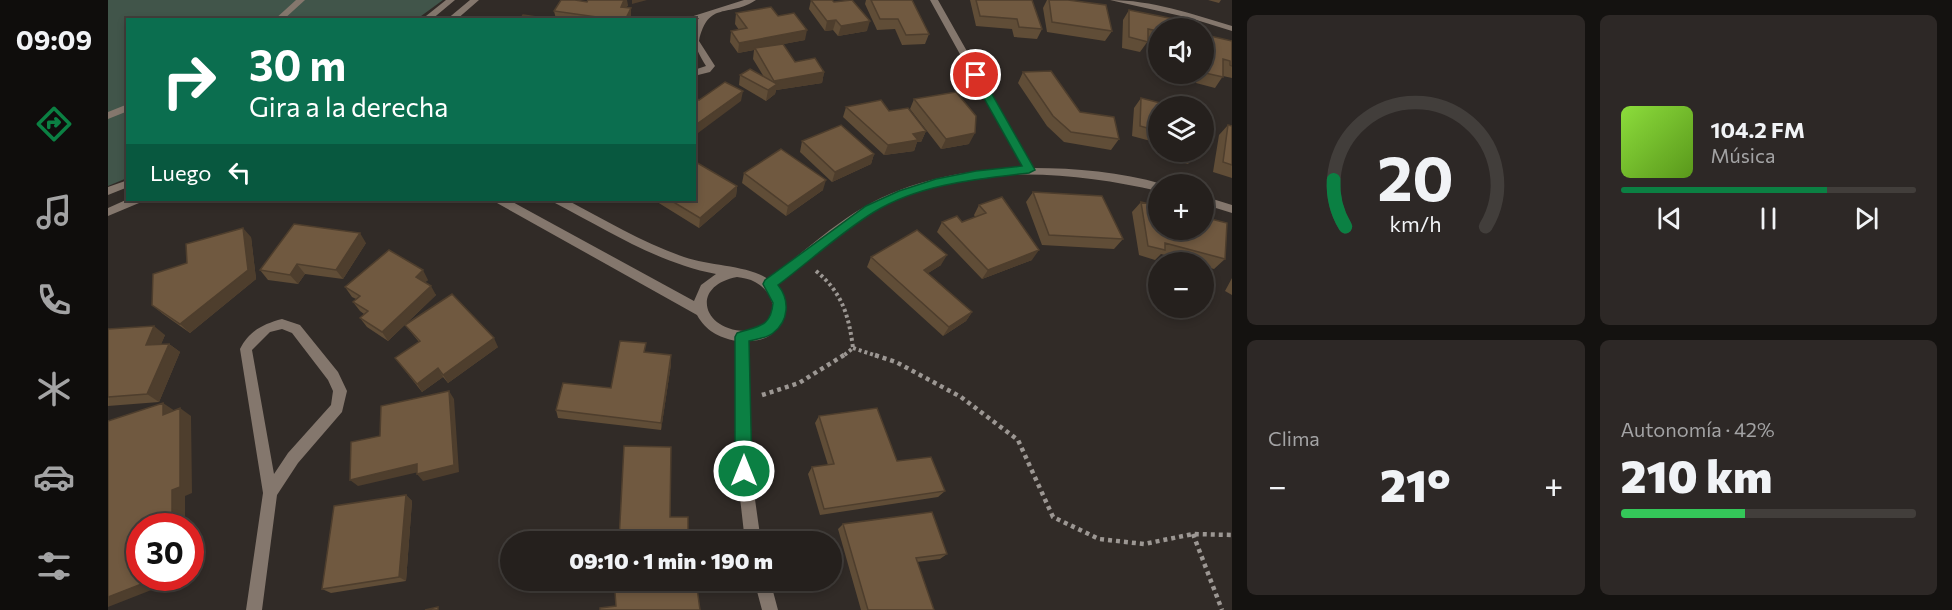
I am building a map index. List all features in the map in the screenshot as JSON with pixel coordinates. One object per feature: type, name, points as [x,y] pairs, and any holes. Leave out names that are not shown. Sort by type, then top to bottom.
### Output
[{"type":"street","points":[[280,18],[301,0]]},
{"type":"street","points":[[428,18],[451,0]]},
{"type":"street","points":[[452,18],[475,0]]},
{"type":"street","points":[[692,18],[752,0]]},
{"type":"street","points":[[934,0],[1029,170]]},
{"type":"street","points":[[1114,0],[1192,16],[1232,29]]},
{"type":"street","points":[[696,34],[699,23],[709,13]]},
{"type":"street","points":[[696,44],[711,66],[707,70],[696,73]]},
{"type":"street","points":[[108,116],[126,108]]},
{"type":"street","points":[[770,284],[870,209],[903,194],[936,183],[976,175],[1029,170],[1081,173],[1148,186]]},
{"type":"street","points":[[108,192],[126,184]]},
{"type":"street","points":[[108,212],[133,201]]},
{"type":"street","points":[[503,201],[701,311]]},
{"type":"street","points":[[561,201],[658,251],[691,265],[737,272],[760,277],[777,293],[780,303],[779,314],[766,331],[742,337],[716,329],[701,311],[700,301],[708,283],[726,273],[737,272]]},
{"type":"street","points":[[1214,203],[1232,209]]},
{"type":"street","points":[[254,610],[270,493],[246,350],[254,338],[266,328],[282,324],[296,329],[333,376],[340,391],[337,408],[293,458],[270,493]]},
{"type":"street","points":[[742,337],[744,471],[752,531]]},
{"type":"street","points":[[765,591],[770,610]]},
{"type":"path","points":[[803,261],[830,281],[848,310],[853,348]]},
{"type":"path","points":[[744,399],[785,390],[830,366],[853,348]]},
{"type":"path","points":[[853,348],[896,362],[961,397],[1018,440],[1053,517],[1099,539],[1144,544],[1193,534],[1232,535]]},
{"type":"path","points":[[1193,534],[1222,610]]},
{"type":"green space","points":[[108,0],[443,0],[418,18],[126,18],[126,178],[108,186]]},
{"type":"building","points":[[561,0],[587,2],[588,0],[624,0],[621,7],[631,8],[626,18],[604,18],[554,11]]},
{"type":"building","points":[[811,0],[832,0],[834,2],[852,0],[870,21],[841,26],[836,20],[827,21]]},
{"type":"building","points":[[871,0],[912,0],[929,34],[906,35],[898,19],[880,19]]},
{"type":"building","points":[[976,0],[1032,0],[1042,29],[1019,27],[1017,19],[980,16]]},
{"type":"building","points":[[1049,0],[1106,5],[1112,31],[1052,22]]},
{"type":"building","points":[[771,7],[778,16],[794,13],[807,30],[739,43],[731,31],[747,28],[736,13]]},
{"type":"building","points":[[1129,10],[1169,18],[1148,18],[1148,42],[1129,37]]},
{"type":"building","points":[[523,15],[544,18],[521,18]]},
{"type":"building","points":[[1214,37],[1232,41],[1232,66],[1230,61],[1223,59],[1223,77],[1214,75]]},
{"type":"building","points":[[783,44],[795,62],[815,58],[824,72],[774,81],[755,48]]},
{"type":"building","points":[[750,69],[777,84],[768,90],[740,75]]},
{"type":"building","points":[[1051,71],[1080,112],[1114,117],[1119,139],[1071,132],[1053,116],[1023,72]]},
{"type":"building","points":[[725,82],[743,91],[696,125],[696,98],[699,100]]},
{"type":"building","points":[[956,92],[976,116],[975,133],[946,139],[914,99]]},
{"type":"building","points":[[1141,98],[1148,100],[1148,128],[1140,126]]},
{"type":"building","points":[[881,100],[889,111],[908,108],[926,131],[913,134],[918,140],[888,145],[846,107]]},
{"type":"building","points":[[841,125],[874,154],[835,172],[802,141]]},
{"type":"building","points":[[1228,125],[1232,126],[1232,165],[1223,162]]},
{"type":"building","points":[[781,149],[826,180],[788,206],[744,173]]},
{"type":"building","points":[[696,162],[737,186],[700,218],[672,201],[696,201]]},
{"type":"building","points":[[1033,192],[1102,196],[1123,239],[1049,235]]},
{"type":"building","points":[[1002,197],[1039,250],[988,270],[942,222],[957,216],[962,222],[986,213],[979,205]]},
{"type":"building","points":[[1141,202],[1148,204],[1148,240],[1214,240],[1214,220],[1227,223],[1225,259],[1214,256],[1214,252],[1199,252],[1165,243],[1165,250],[1148,246]]},
{"type":"building","points":[[294,224],[360,233],[336,270],[297,264],[290,275],[260,270]]},
{"type":"building","points":[[243,228],[248,270],[180,324],[152,305],[153,274],[187,263],[186,244]]},
{"type":"building","points":[[917,230],[947,255],[924,270],[972,312],[949,327],[871,257]]},
{"type":"building","points":[[389,250],[423,270],[416,277],[431,286],[382,332],[360,318],[368,311],[353,302],[360,296],[345,287]]},
{"type":"building","points":[[452,294],[494,338],[443,375],[438,368],[417,384],[395,358],[420,341],[405,325]]},
{"type":"building","points":[[154,326],[146,345],[169,344],[147,394],[108,397],[108,329]]},
{"type":"building","points":[[620,341],[646,343],[644,352],[671,355],[661,423],[556,410],[563,383],[611,388]]},
{"type":"building","points":[[449,391],[454,465],[417,474],[417,464],[350,480],[351,442],[380,436],[381,406]]},
{"type":"building","points":[[163,403],[163,415],[180,408],[180,487],[172,490],[172,513],[126,513],[126,590],[108,597],[108,421]]},
{"type":"building","points":[[877,408],[897,461],[931,457],[945,491],[824,509],[812,467],[834,464],[819,416]]},
{"type":"building","points":[[624,446],[671,447],[670,517],[688,517],[688,531],[620,531]]},
{"type":"building","points":[[406,495],[399,577],[322,589],[334,506]]},
{"type":"building","points":[[932,512],[947,554],[916,558],[934,610],[868,610],[843,524]]},
{"type":"building","points":[[697,591],[700,610],[600,610],[600,608],[616,606],[615,592]]},
{"type":"route","points":[[744,471],[742,337],[766,331],[779,314],[780,303],[777,293],[770,284],[870,209],[903,194],[936,183],[976,175],[1029,170],[976,75]]}]
